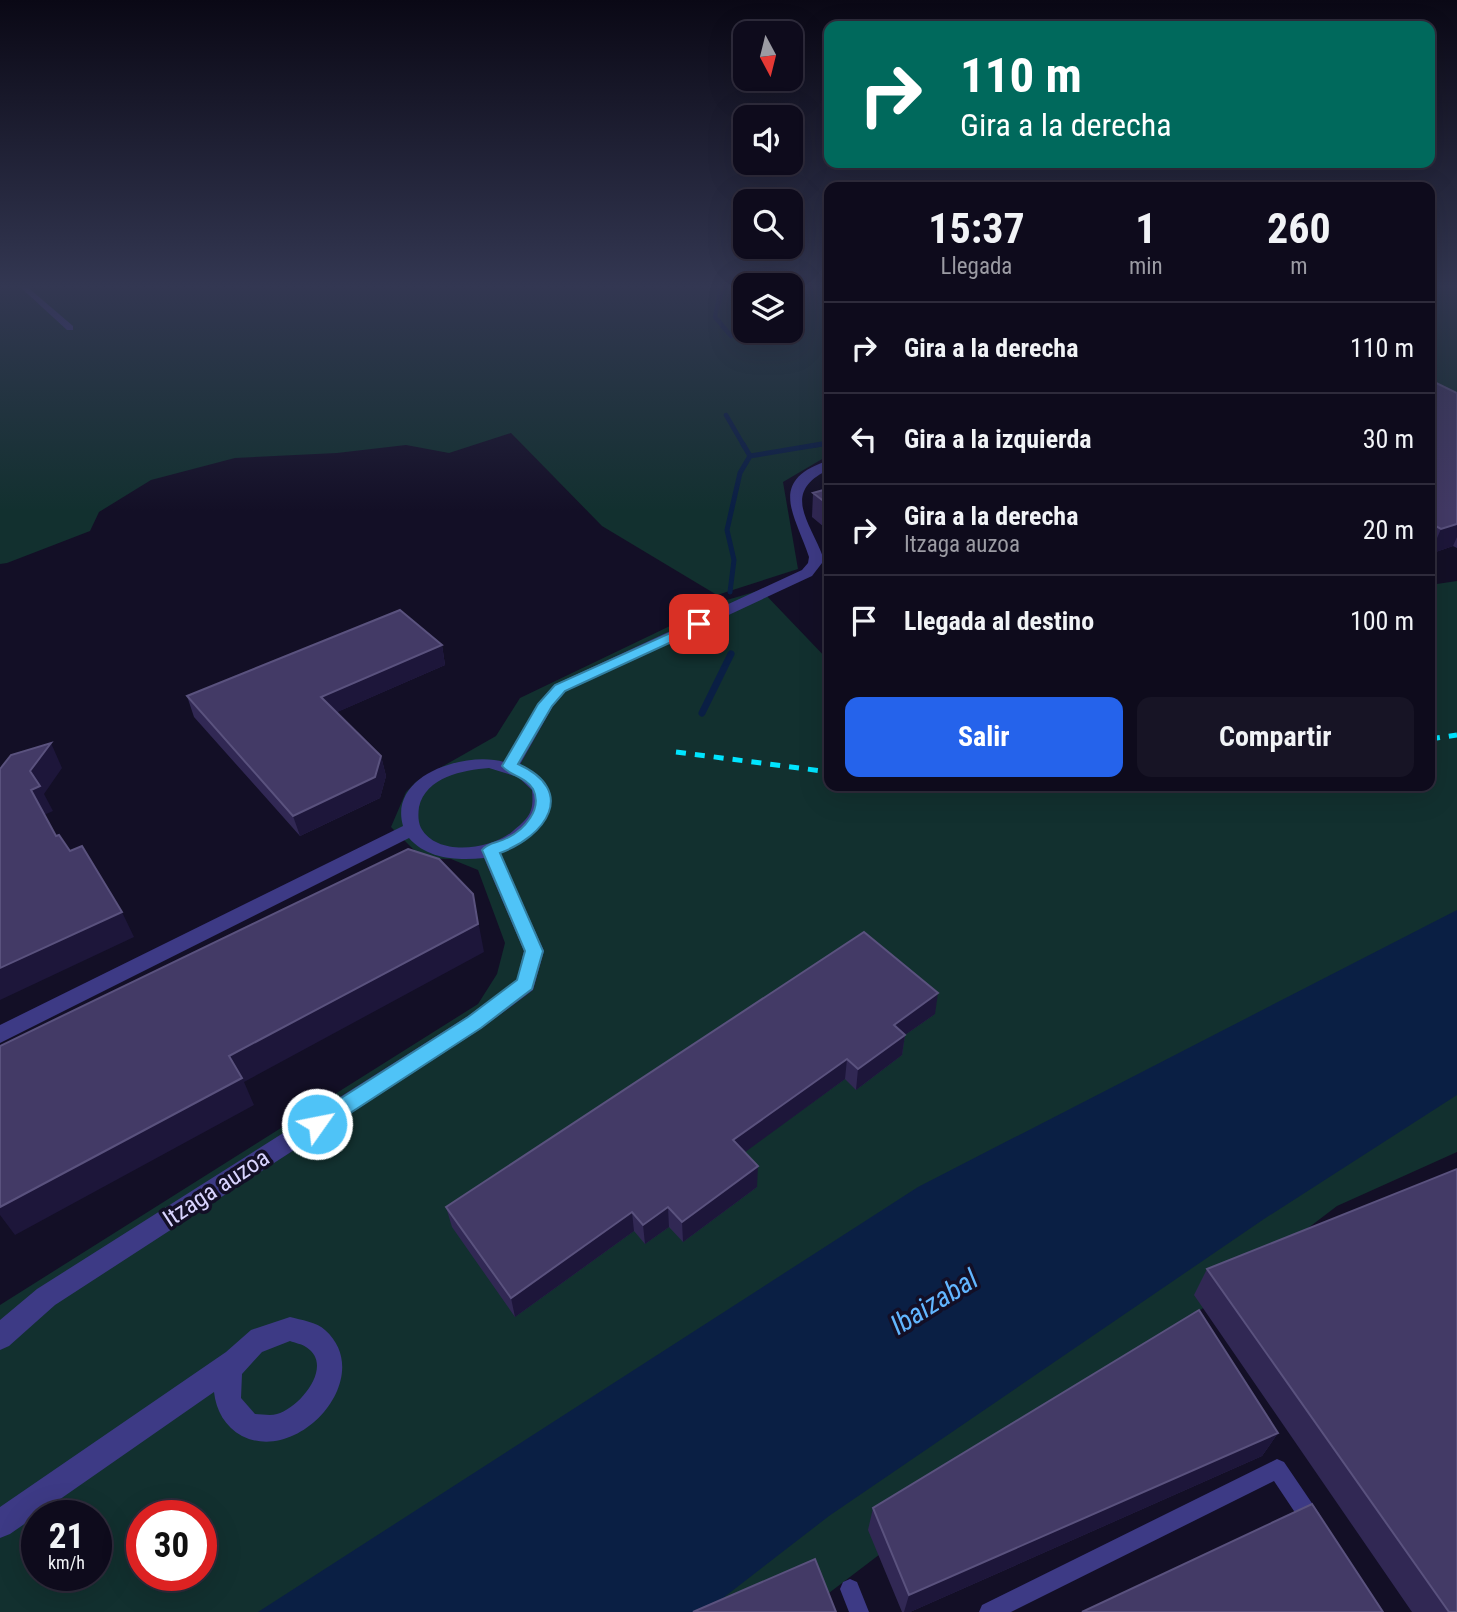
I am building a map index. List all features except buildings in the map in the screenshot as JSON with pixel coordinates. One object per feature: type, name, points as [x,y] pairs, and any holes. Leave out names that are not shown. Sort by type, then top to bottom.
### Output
[{"type":"street","points":[[510,766],[546,704],[560,688],[807,573],[815,564],[816,558],[801,524],[794,496],[797,483],[805,475],[824,467]]},
{"type":"street","points":[[470,764],[510,766],[527,774],[539,785],[544,799],[541,815],[530,830],[513,842],[490,850],[451,852],[434,848],[420,840],[411,829],[407,816],[410,802],[419,789],[433,777],[470,764]]},
{"type":"street","points":[[0,1035],[411,829]]},
{"type":"street","name":"Itzaga auzoa","points":[[0,1337],[46,1297],[475,1022],[526,984],[534,951],[490,850]]},
{"type":"street","points":[[0,1524],[234,1362]]},
{"type":"lane","points":[[989,1612],[1278,1469],[1322,1535]]},
{"type":"lane","points":[[850,1588],[859,1612]]},
{"type":"green space","points":[[0,360],[824,360],[824,458],[783,482],[798,569],[717,595],[602,526],[511,433],[449,453],[406,445],[337,453],[235,458],[151,480],[99,512],[90,531],[0,564]]},
{"type":"green space","points":[[1435,360],[1457,360],[1457,393],[1435,383]]},
{"type":"green space","points":[[1457,581],[1457,1152],[1337,1206],[804,1612],[0,1612],[0,1305],[478,1004],[497,974],[505,943],[478,870],[451,859],[422,858],[391,827],[406,792],[417,781],[496,736],[520,698],[720,602],[761,590],[824,656],[824,791],[1435,791],[1435,584]]},
{"type":"water","name":"Ibaizabal","points":[[1457,910],[1457,1095],[1264,1219],[829,1516],[705,1612],[258,1612],[918,1187]]},
{"type":"waterway","points":[[726,415],[744,446]]},
{"type":"waterway","points":[[743,444],[750,456]]},
{"type":"waterway","points":[[750,456],[822,444]]},
{"type":"waterway","points":[[811,446],[824,444]]},
{"type":"waterway","points":[[730,592],[734,560],[727,530],[740,473],[750,456]]},
{"type":"waterway","points":[[702,713],[731,654]]},
{"type":"railway","points":[[1435,738],[1457,735]]},
{"type":"railway","points":[[676,752],[824,771]]},
{"type":"route","points":[[317,1124],[475,1022],[526,984],[534,951],[490,850],[513,842],[530,830],[541,815],[544,799],[539,785],[527,774],[510,766],[546,704],[560,688],[699,624]]}]
